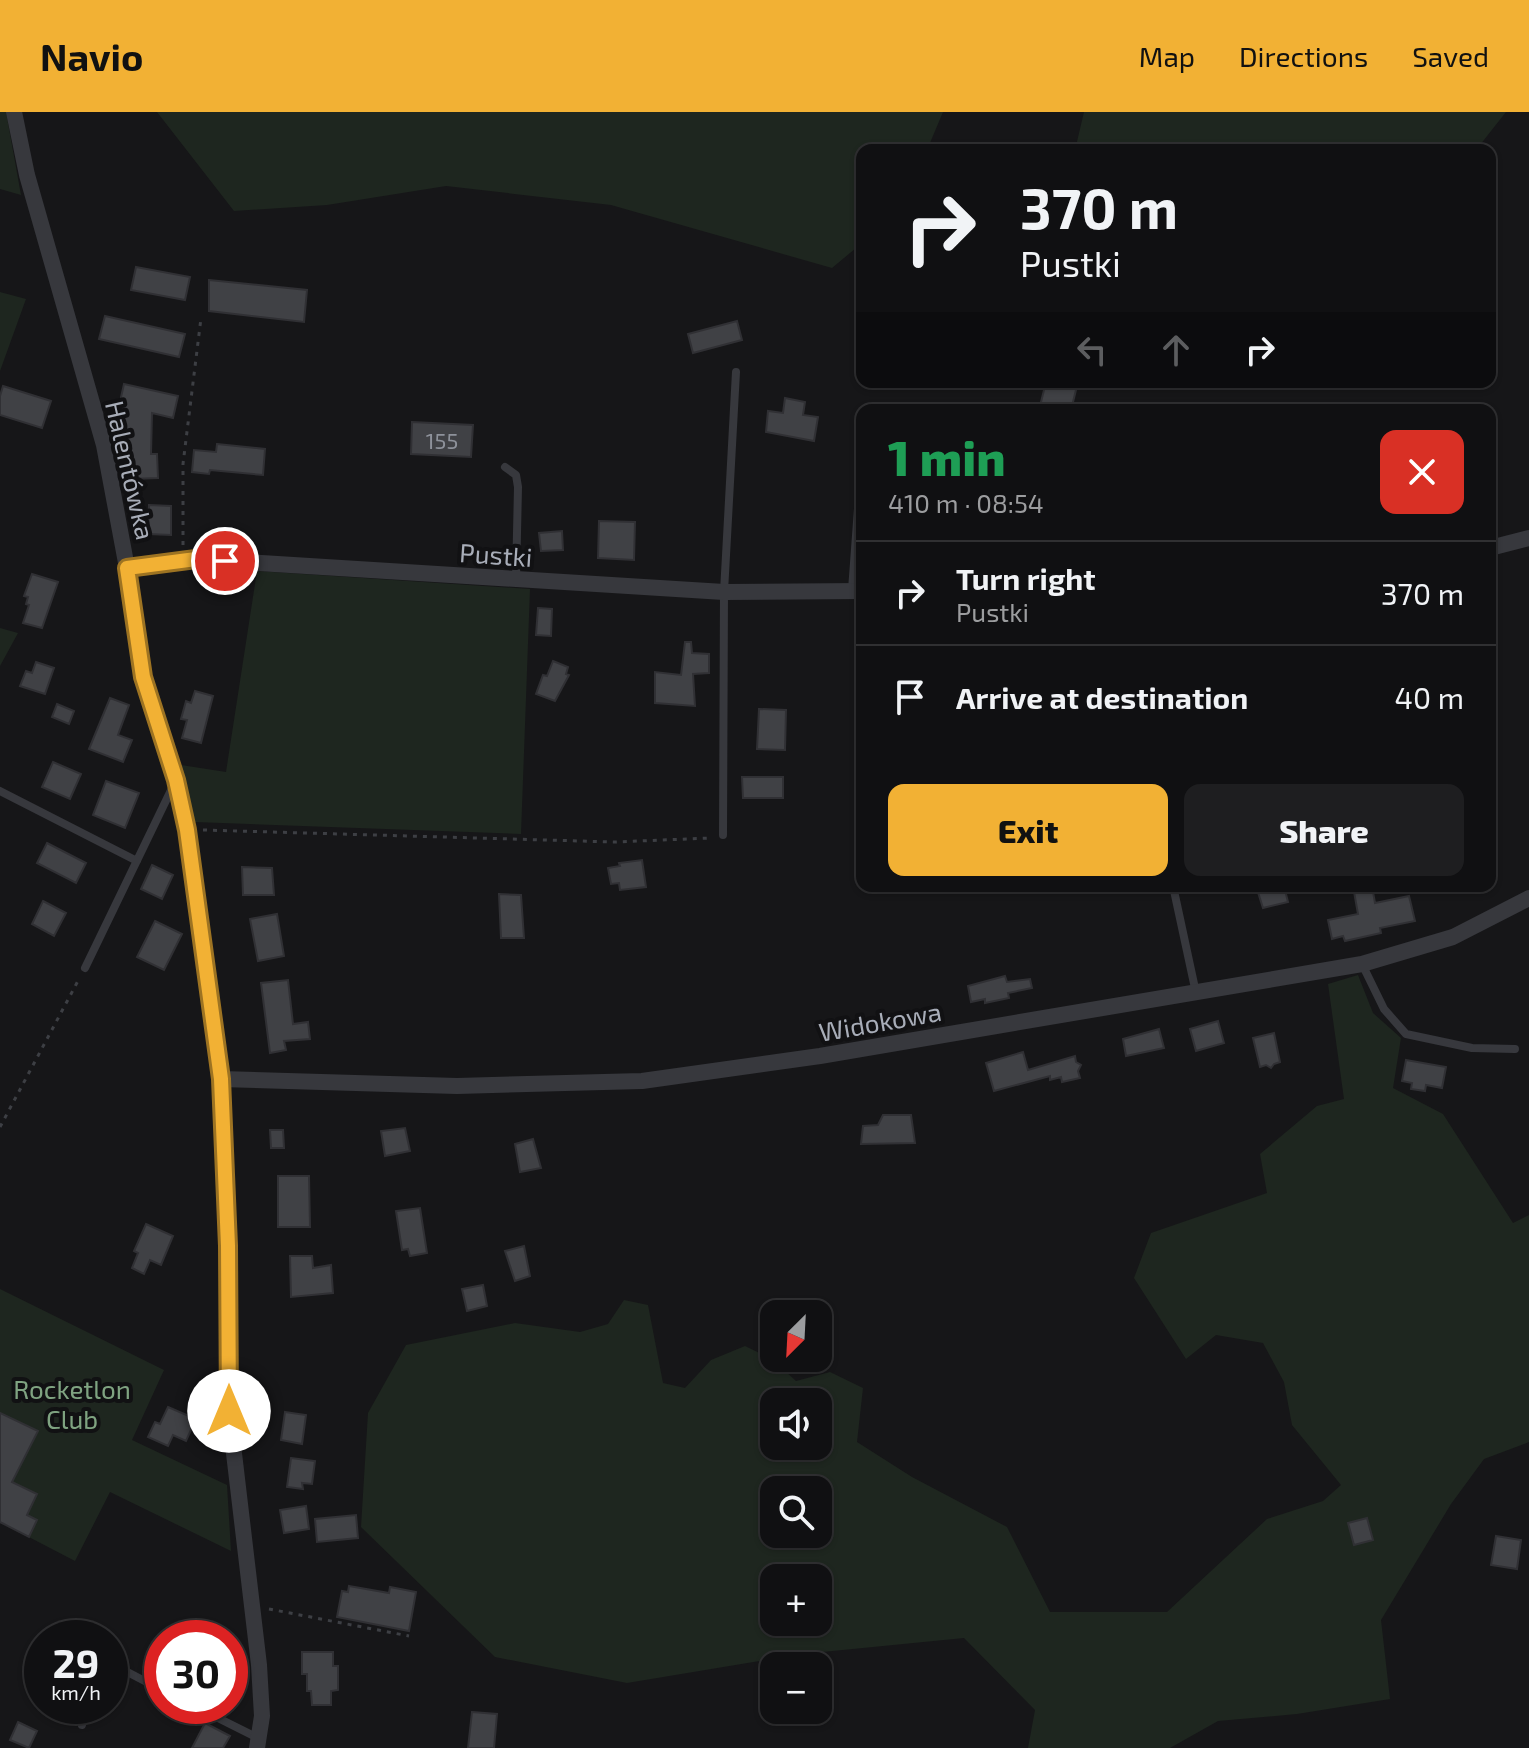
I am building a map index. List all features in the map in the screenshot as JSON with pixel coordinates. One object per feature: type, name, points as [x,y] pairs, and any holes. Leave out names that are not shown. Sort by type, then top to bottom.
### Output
[{"type":"street","name":"Halentówka","points":[[14,112],[27,175],[104,445],[143,677],[176,780],[187,830],[221,1079],[228,1246],[229,1411],[253,1606],[262,1716],[258,1743]]},
{"type":"street","points":[[1496,546],[1529,538]]},
{"type":"street","name":"Pustki","points":[[127,568],[196,559],[724,592],[856,590]]},
{"type":"street","name":"Widokowa","points":[[221,1079],[444,1086],[642,1081],[820,1056],[1362,964],[1453,937],[1529,898]]},
{"type":"lane","points":[[723,835],[724,592],[736,372]]},
{"type":"lane","points":[[505,467],[516,475],[518,487],[516,579]]},
{"type":"lane","points":[[85,968],[176,780]]},
{"type":"lane","points":[[0,791],[137,861]]},
{"type":"lane","points":[[1174,892],[1196,994]]},
{"type":"lane","points":[[1362,964],[1384,1009],[1406,1034],[1472,1048],[1515,1049]]},
{"type":"lane","points":[[225,1724],[258,1743]]},
{"type":"path","points":[[182,561],[183,464],[201,318]]},
{"type":"path","points":[[187,830],[228,828],[614,842],[723,835]]},
{"type":"path","points":[[0,1127],[85,968]]},
{"type":"path","points":[[253,1606],[409,1636]]},
{"type":"green space","points":[[0,112],[6,112],[21,195],[0,189]]},
{"type":"green space","points":[[157,112],[943,112],[930,144],[856,144],[856,248],[832,268],[611,205],[446,186],[327,205],[234,211]]},
{"type":"green space","points":[[1084,112],[1506,112],[1481,144],[1076,144]]},
{"type":"green space","points":[[0,292],[26,299],[0,371]]},
{"type":"green space","points":[[257,571],[530,589],[521,834],[195,822],[181,765],[226,772]]},
{"type":"green space","points":[[0,628],[18,633],[0,666]]},
{"type":"green space","points":[[1358,975],[1373,1013],[1401,1038],[1393,1088],[1443,1114],[1513,1223],[1529,1215],[1529,1442],[1484,1459],[1451,1504],[1381,1620],[1390,1699],[1297,1714],[1218,1721],[1170,1748],[1028,1748],[1035,1710],[964,1638],[822,1652],[760,1652],[760,1661],[627,1683],[495,1657],[361,1527],[368,1413],[406,1345],[515,1323],[580,1332],[608,1324],[624,1300],[648,1305],[663,1383],[685,1388],[711,1360],[745,1346],[760,1353],[760,1372],[786,1372],[796,1381],[830,1372],[863,1388],[857,1442],[912,1477],[1007,1527],[1050,1612],[1167,1612],[1267,1519],[1323,1501],[1341,1485],[1292,1425],[1284,1382],[1263,1343],[1216,1335],[1186,1359],[1134,1278],[1151,1233],[1267,1193],[1260,1154],[1317,1106],[1344,1099],[1328,984]]},
{"type":"green space","name":"Rocketlon Club","points":[[0,1289],[164,1370],[132,1440],[227,1485],[231,1551],[110,1492],[75,1561],[0,1522]]},
{"type":"building","points":[[136,267],[190,277],[185,300],[131,290]]},
{"type":"building","points":[[209,280],[307,290],[304,322],[209,311]]},
{"type":"building","points":[[105,316],[185,334],[179,357],[99,339]]},
{"type":"building","points":[[737,321],[742,340],[693,353],[688,334]]},
{"type":"building","points":[[124,384],[178,396],[173,418],[152,413],[151,454],[157,454],[158,478],[131,479],[131,448],[122,448],[123,407],[119,406]]},
{"type":"building","points":[[3,386],[51,401],[42,428],[0,415]]},
{"type":"building","points":[[1044,388],[1076,388],[1072,404],[1040,404]]},
{"type":"building","points":[[785,398],[805,402],[803,415],[818,417],[814,441],[766,432],[768,411],[783,413]]},
{"type":"building","points":[[412,422],[473,425],[471,457],[411,454]]},
{"type":"building","points":[[217,444],[265,449],[263,475],[210,470],[209,474],[192,472],[194,450],[216,452]]},
{"type":"building","points":[[149,505],[171,506],[171,535],[148,534]]},
{"type":"building","points":[[599,521],[635,522],[634,560],[598,558]]},
{"type":"building","points":[[562,531],[563,550],[541,551],[539,533]]},
{"type":"building","points":[[32,574],[58,582],[42,628],[23,623],[29,605],[26,604],[28,597],[24,596]]},
{"type":"building","points":[[538,608],[552,609],[551,636],[536,635]]},
{"type":"building","points":[[685,642],[691,642],[692,653],[709,654],[709,673],[693,674],[695,706],[655,703],[655,672],[681,675]]},
{"type":"building","points":[[553,661],[568,667],[566,674],[569,675],[555,701],[536,694],[543,675],[547,676]]},
{"type":"building","points":[[36,662],[54,668],[45,694],[20,686],[26,671],[32,673]]},
{"type":"building","points":[[195,691],[213,696],[201,743],[182,738],[187,720],[181,719],[186,701],[191,703]]},
{"type":"building","points":[[110,698],[129,705],[118,735],[132,740],[123,762],[89,749]]},
{"type":"building","points":[[57,704],[74,711],[69,724],[52,717]]},
{"type":"building","points":[[759,709],[786,710],[785,750],[757,749]]},
{"type":"building","points":[[53,762],[81,774],[70,799],[42,787]]},
{"type":"building","points":[[742,777],[783,777],[783,798],[743,798]]},
{"type":"building","points":[[106,781],[139,793],[125,828],[93,815]]},
{"type":"building","points":[[47,843],[86,863],[76,883],[37,863]]},
{"type":"building","points":[[642,860],[646,887],[620,890],[619,883],[611,884],[608,868]]},
{"type":"building","points":[[152,865],[173,875],[162,899],[141,889]]},
{"type":"building","points":[[242,867],[272,868],[274,895],[243,895]]},
{"type":"building","points":[[1258,892],[1286,892],[1288,902],[1263,908]]},
{"type":"building","points":[[1354,892],[1373,892],[1375,903],[1409,896],[1415,921],[1380,928],[1381,933],[1345,941],[1343,936],[1332,939],[1328,920],[1358,914]]},
{"type":"building","points":[[499,894],[521,895],[524,938],[501,938]]},
{"type":"building","points":[[43,901],[66,913],[54,936],[32,924]]},
{"type":"building","points":[[277,914],[284,956],[258,961],[250,919]]},
{"type":"building","points":[[155,921],[182,934],[164,970],[137,957]]},
{"type":"building","points":[[1005,976],[1007,982],[1030,979],[1032,988],[1008,993],[1009,998],[985,1003],[985,999],[971,1002],[968,986]]},
{"type":"building","points":[[288,980],[293,1024],[308,1022],[310,1039],[284,1041],[286,1050],[270,1053],[261,983]]},
{"type":"building","points":[[1218,1021],[1224,1043],[1196,1051],[1190,1029]]},
{"type":"building","points":[[1159,1029],[1164,1048],[1126,1056],[1123,1039]]},
{"type":"building","points":[[1274,1033],[1280,1062],[1271,1068],[1266,1065],[1260,1067],[1253,1038]]},
{"type":"building","points":[[1023,1052],[1028,1070],[1075,1056],[1076,1062],[1081,1065],[1078,1071],[1080,1078],[1062,1082],[1061,1077],[1050,1080],[1050,1076],[994,1091],[986,1063]]},
{"type":"building","points":[[1406,1060],[1446,1067],[1442,1088],[1426,1085],[1425,1091],[1411,1089],[1412,1083],[1402,1081]]},
{"type":"building","points":[[883,1115],[911,1115],[915,1143],[861,1144],[863,1126],[878,1125]]},
{"type":"building","points":[[405,1128],[410,1151],[385,1156],[381,1131]]},
{"type":"building","points":[[270,1130],[283,1130],[284,1148],[271,1148]]},
{"type":"building","points":[[533,1139],[541,1168],[520,1172],[515,1144]]},
{"type":"building","points":[[278,1176],[309,1176],[310,1227],[278,1227]]},
{"type":"building","points":[[420,1208],[427,1253],[410,1256],[408,1249],[402,1250],[396,1211]]},
{"type":"building","points":[[146,1224],[173,1236],[161,1265],[150,1260],[144,1274],[132,1268],[138,1253],[134,1251]]},
{"type":"building","points":[[524,1246],[530,1276],[515,1281],[505,1251]]},
{"type":"building","points":[[290,1256],[312,1256],[313,1268],[331,1265],[333,1293],[291,1297]]},
{"type":"building","points":[[483,1285],[487,1306],[467,1311],[462,1289]]},
{"type":"building","points":[[168,1407],[196,1419],[186,1441],[173,1435],[168,1446],[148,1437],[155,1422],[160,1424]]},
{"type":"building","points":[[285,1412],[306,1415],[302,1444],[281,1440]]},
{"type":"building","points":[[0,1413],[38,1431],[12,1482],[37,1494],[27,1515],[37,1520],[29,1537],[0,1522]]},
{"type":"building","points":[[291,1458],[315,1461],[312,1484],[302,1483],[303,1489],[287,1487]]},
{"type":"building","points":[[306,1506],[309,1529],[284,1533],[280,1510]]},
{"type":"building","points":[[356,1515],[358,1538],[317,1542],[315,1519]]},
{"type":"building","points":[[1367,1518],[1373,1540],[1354,1545],[1348,1523]]},
{"type":"building","points":[[1496,1536],[1521,1540],[1517,1569],[1491,1565]]},
{"type":"building","points":[[349,1586],[389,1593],[390,1587],[416,1592],[409,1631],[337,1617],[342,1591],[348,1592]]},
{"type":"building","points":[[302,1652],[333,1652],[333,1666],[338,1666],[338,1690],[331,1691],[331,1705],[312,1705],[311,1691],[307,1691],[307,1674],[302,1674]]},
{"type":"building","points":[[472,1712],[497,1714],[494,1748],[468,1748]]},
{"type":"building","points":[[18,1722],[37,1731],[29,1748],[10,1740]]},
{"type":"building","points":[[204,1724],[230,1736],[223,1748],[192,1748]]},
{"type":"route","points":[[225,561],[196,559],[127,568],[143,677],[176,780],[187,830],[221,1079],[228,1246],[229,1411]]}]
